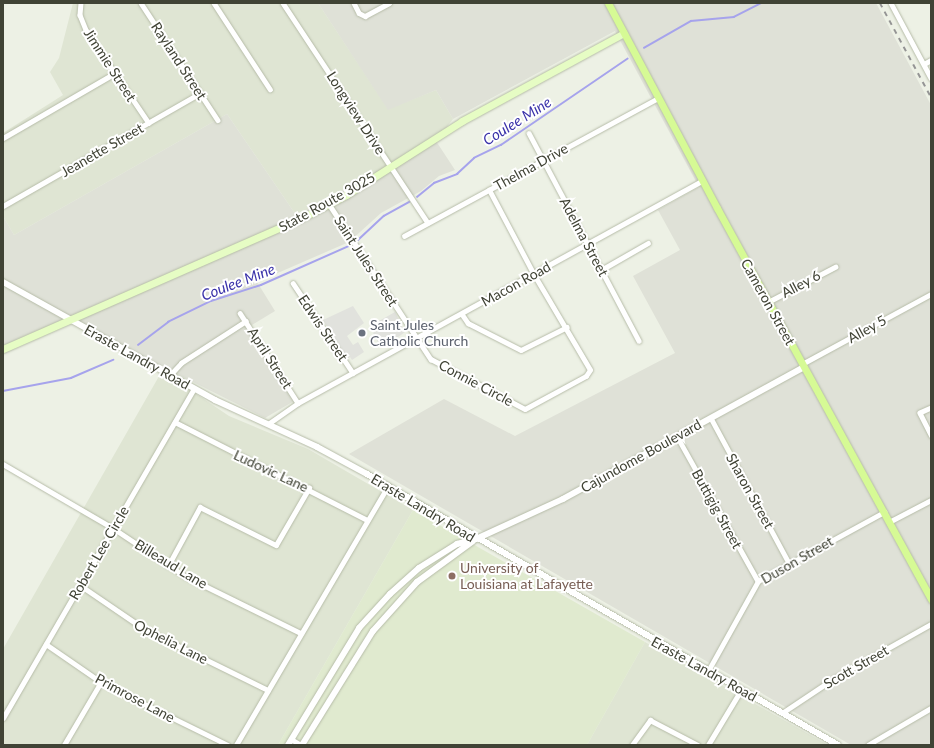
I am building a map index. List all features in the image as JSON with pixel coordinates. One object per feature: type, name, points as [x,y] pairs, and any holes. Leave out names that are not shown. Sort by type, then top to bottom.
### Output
[{"type":"main road","name":"Cameron Street","points":[[608,3],[702,181],[931,598]]},
{"type":"main road","name":"State Route 3025","points":[[3,349],[71,321],[329,204],[462,121],[624,33]]},
{"type":"street","name":"Rayland Street","points":[[141,3],[218,120]]},
{"type":"street","points":[[214,3],[270,88]]},
{"type":"street","name":"Longview Drive","points":[[283,3],[428,223]]},
{"type":"street","points":[[354,3],[363,15],[388,3]]},
{"type":"street","points":[[891,3],[931,78]]},
{"type":"street","name":"Jimmie Street","points":[[80,4],[86,30],[149,123]]},
{"type":"street","points":[[924,64],[931,60]]},
{"type":"street","points":[[3,138],[115,73]]},
{"type":"street","name":"Jeanette Street","points":[[3,206],[200,93]]},
{"type":"street","name":"Thelma Drive","points":[[404,236],[658,98]]},
{"type":"street","name":"Adelma Street","points":[[529,133],[639,340]]},
{"type":"street","name":"Macon Road","points":[[268,424],[298,403],[534,275],[702,181]]},
{"type":"street","name":"Connie Circle","points":[[417,338],[434,362],[524,409],[590,372],[567,327],[534,275],[489,190]]},
{"type":"street","name":"Saint Jules Street","points":[[329,204],[417,338]]},
{"type":"street","points":[[601,270],[648,243]]},
{"type":"street","name":"Alley 6","points":[[768,302],[835,266]]},
{"type":"street","name":"Eraste Landry Road","points":[[3,282],[194,389],[325,451],[388,486],[476,539],[838,745]]},
{"type":"street","name":"Edwis Street","points":[[293,283],[353,374]]},
{"type":"street","name":"Alley 5","points":[[803,365],[931,294]]},
{"type":"street","name":"April Street","points":[[240,312],[298,403]]},
{"type":"street","points":[[462,314],[468,322],[521,350],[567,327]]},
{"type":"street","points":[[170,375],[181,363],[246,322]]},
{"type":"street","name":"Cajundome Boulevard","points":[[476,539],[425,576],[392,609],[351,663],[302,745],[289,742],[344,649],[376,608],[432,559],[457,544],[476,539],[564,499],[711,418],[803,365]]},
{"type":"street","name":"Robert Lee Circle","points":[[3,718],[194,389]]},
{"type":"street","points":[[931,408],[920,413],[931,435]]},
{"type":"street","name":"Sharon Street","points":[[711,418],[789,563]]},
{"type":"street","name":"Ludovic Lane","points":[[175,422],[217,446],[309,488],[367,520]]},
{"type":"street","name":"Buttigig Street","points":[[677,436],[758,581]]},
{"type":"street","name":"Billeaud Lane","points":[[3,464],[113,528],[168,566],[301,633]]},
{"type":"street","points":[[236,745],[388,486]]},
{"type":"street","points":[[168,566],[200,506],[276,545],[309,488]]},
{"type":"street","points":[[889,522],[931,500]]},
{"type":"street","name":"Duson Street","points":[[708,671],[758,581],[884,512]]},
{"type":"street","name":"Ophelia Lane","points":[[80,585],[141,628],[268,690]]},
{"type":"street","name":"Scott Street","points":[[782,713],[833,679],[931,624]]},
{"type":"street","name":"Primrose Lane","points":[[46,644],[101,682],[228,745]]},
{"type":"street","points":[[64,745],[101,682]]},
{"type":"street","points":[[708,745],[740,690]]},
{"type":"street","points":[[868,745],[931,708]]},
{"type":"street","points":[[632,745],[650,720],[698,745]]},
{"type":"shaded area","points":[[73,3],[318,3],[388,109],[436,90],[453,119],[436,141],[296,215],[227,114],[14,235],[3,216],[3,133],[63,95],[50,72],[59,58]]},
{"type":"shaded area","points":[[318,3],[876,3],[931,105],[931,745],[851,745],[349,454],[444,399],[515,436],[675,353],[633,276],[680,250],[658,210],[699,187],[615,31],[453,119],[436,90],[388,110]]},
{"type":"shaded area","points":[[227,114],[296,215],[436,141],[455,170],[439,176],[421,191],[381,213],[349,242],[257,282],[275,311],[247,328],[294,401],[265,418],[71,321],[3,347],[3,216],[14,235]]},
{"type":"shaded area","points":[[353,306],[364,323],[347,336],[353,345],[358,342],[364,352],[352,360],[350,357],[347,359],[323,320]]},
{"type":"shaded area","points":[[395,312],[405,332],[390,343],[387,336],[378,342],[373,333],[382,327],[379,321]]},
{"type":"shaded area","points":[[162,371],[229,416],[308,449],[413,510],[278,745],[3,745],[3,649]]},
{"type":"shaded area","name":"University of Louisiana at Lafayette","points":[[413,510],[645,642],[587,745],[278,745]]},
{"type":"shaded area","points":[[645,642],[828,745],[587,745]]},
{"type":"waterway","name":"Coulee Mine","points":[[644,48],[691,21],[734,17],[762,3]]},
{"type":"waterway","name":"Coulee Mine","points":[[417,197],[434,183],[457,174],[474,158],[501,145],[627,59]]},
{"type":"waterway","name":"Coulee Mine","points":[[358,240],[384,216],[409,202]]},
{"type":"waterway","name":"Coulee Mine","points":[[138,345],[168,322],[211,301],[261,285],[349,246]]},
{"type":"waterway","name":"Coulee Mine","points":[[3,391],[71,378],[113,360]]},
{"type":"railway","points":[[880,3],[931,97]]},
{"type":"place","name":"Saint Jules Catholic Church","points":[[362,333]]},
{"type":"place","name":"University of Louisiana at Lafayette","points":[[452,576]]}]
